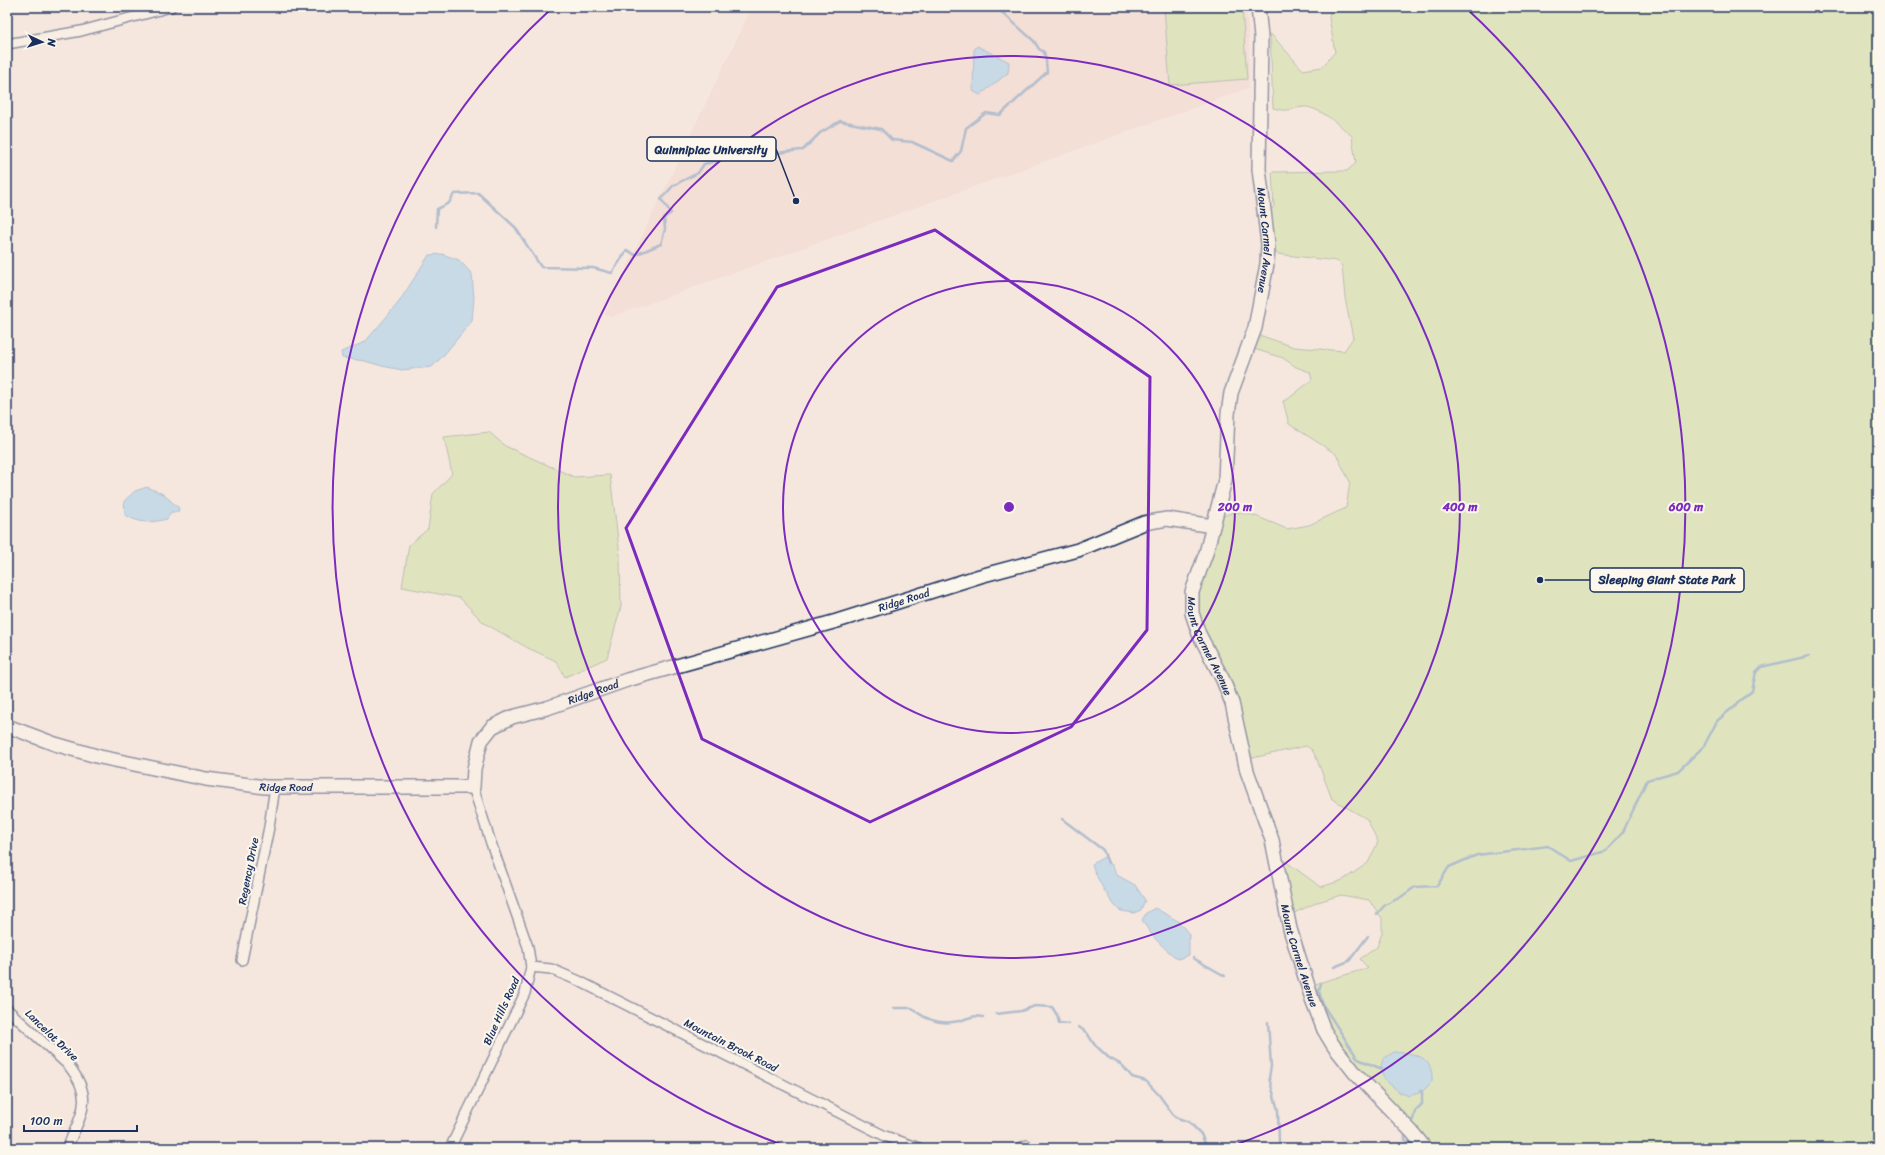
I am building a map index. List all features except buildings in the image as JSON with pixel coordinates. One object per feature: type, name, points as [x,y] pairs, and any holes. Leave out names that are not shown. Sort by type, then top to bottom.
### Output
[{"type":"street","points":[[7,44],[81,31],[171,7]]},
{"type":"street","name":"Mount Carmel Avenue","points":[[1258,7],[1261,37],[1259,169],[1268,254],[1257,320],[1228,404],[1227,466],[1206,553],[1192,592],[1192,613],[1199,634],[1223,680],[1232,703],[1247,771],[1272,840],[1286,914],[1312,999],[1324,1030],[1340,1054],[1425,1148]]},
{"type":"street","name":"Ridge Road","points":[[7,726],[55,744],[100,757],[213,780],[249,785],[275,787],[473,787],[474,769],[481,741],[492,727],[512,717],[547,708],[627,680],[837,622],[980,576],[1078,550],[1144,523],[1167,519],[1213,526]]},
{"type":"street","name":"Regency Drive","points":[[242,960],[269,826],[275,787]]},
{"type":"street","name":"Blue Hills Road","points":[[450,1148],[524,993],[531,967],[528,947],[523,930],[491,844],[473,787]]},
{"type":"street","name":"Mountain Brook Road","points":[[531,967],[551,969],[579,981],[885,1136],[919,1148]]},
{"type":"street","name":"Lancelot Drive","points":[[7,1009],[69,1066],[82,1086],[84,1106],[67,1148]]},
{"type":"highlighted area","points":[[935,230],[1150,377],[1147,630],[1071,727],[870,822],[702,739],[626,528],[777,287]]},
{"type":"shaded area","points":[[752,7],[1246,7],[1249,37],[1249,88],[611,317],[604,315]]},
{"type":"green space","points":[[1164,7],[1242,7],[1247,79],[1170,85]]},
{"type":"green space","points":[[1331,7],[1878,7],[1878,1148],[1431,1148],[1348,1057],[1328,1023],[1312,985],[1368,968],[1360,959],[1377,947],[1382,933],[1382,918],[1369,900],[1341,895],[1318,902],[1292,914],[1282,859],[1321,887],[1343,880],[1368,863],[1378,842],[1367,819],[1332,799],[1316,757],[1312,750],[1306,746],[1248,759],[1195,606],[1197,594],[1223,516],[1234,512],[1253,515],[1287,529],[1309,525],[1346,508],[1350,482],[1336,454],[1289,424],[1283,401],[1288,399],[1312,380],[1310,372],[1296,367],[1283,358],[1254,349],[1259,335],[1294,347],[1344,351],[1353,338],[1345,298],[1342,266],[1337,261],[1277,254],[1272,246],[1269,212],[1274,207],[1272,172],[1347,171],[1356,163],[1352,136],[1323,113],[1304,107],[1286,110],[1273,108],[1270,33],[1303,70],[1322,67],[1335,52],[1329,17]]},
{"type":"green space","points":[[489,432],[505,446],[574,477],[610,475],[620,556],[621,606],[607,658],[565,677],[556,661],[528,648],[484,623],[460,598],[402,587],[409,545],[428,529],[433,494],[452,474],[444,437]]},
{"type":"water","points":[[977,46],[1009,62],[1008,73],[980,95],[973,91],[974,50]]},
{"type":"water","points":[[442,254],[459,260],[472,274],[474,298],[472,321],[443,356],[432,367],[402,370],[365,361],[342,358],[341,352],[365,342],[399,302],[429,255]]},
{"type":"water","points":[[147,487],[163,494],[179,508],[178,512],[171,512],[167,519],[150,522],[136,520],[125,515],[124,501],[135,491]]},
{"type":"water","points":[[1104,857],[1112,865],[1117,875],[1135,885],[1145,900],[1141,910],[1134,913],[1121,911],[1111,901],[1099,882],[1092,864]]},
{"type":"water","points":[[1155,908],[1178,921],[1189,934],[1189,955],[1178,959],[1162,946],[1149,931],[1142,920],[1146,913]]},
{"type":"water","points":[[1394,1052],[1416,1055],[1426,1061],[1430,1066],[1432,1082],[1422,1092],[1409,1096],[1399,1092],[1384,1079],[1380,1069],[1383,1059]]},
{"type":"waterway","points":[[436,227],[437,209],[449,203],[454,194],[478,193],[515,227],[541,267],[593,268],[612,273],[627,250],[635,255],[661,244],[665,229],[664,218],[671,213],[661,199],[674,185],[698,173],[704,164],[721,160],[725,149],[735,155],[744,156],[803,150],[820,133],[840,121],[881,129],[892,140],[912,142],[953,161],[961,151],[966,128],[986,113],[1000,115],[1047,72],[1044,52],[1039,49],[1034,41],[996,7]]},
{"type":"waterway","points":[[1377,914],[1385,905],[1401,897],[1415,887],[1437,886],[1449,867],[1477,855],[1548,846],[1571,861],[1606,851],[1623,832],[1647,780],[1678,771],[1704,746],[1717,721],[1752,691],[1756,672],[1761,667],[1809,656]]},
{"type":"waterway","points":[[1062,819],[1103,850],[1108,863]]},
{"type":"waterway","points":[[1334,967],[1349,961],[1368,936]]},
{"type":"waterway","points":[[1193,958],[1225,976]]},
{"type":"waterway","points":[[1321,983],[1319,991],[1323,1005],[1358,1059],[1382,1069]]},
{"type":"waterway","points":[[996,1014],[1021,1011],[1035,1006],[1052,1007],[1057,1015],[1059,1023],[1069,1024]]},
{"type":"waterway","points":[[893,1008],[912,1008],[922,1016],[940,1022],[959,1021],[979,1016],[983,1017]]},
{"type":"waterway","points":[[1268,1022],[1271,1066],[1269,1078],[1278,1110],[1279,1142],[1283,1148]]},
{"type":"waterway","points":[[1079,1027],[1087,1033],[1094,1044],[1109,1058],[1122,1065],[1132,1077],[1146,1081],[1159,1095],[1175,1117],[1189,1122],[1201,1134],[1207,1148]]},
{"type":"waterway","points":[[1412,1124],[1415,1111],[1422,1104],[1422,1092],[1420,1090]]},
{"type":"waterway","points":[[1405,1132],[1405,1140],[1411,1143],[1413,1148]]},
{"type":"place","name":"Quinnipiac University","points":[[796,201]]},
{"type":"place","name":"Sleeping Giant State Park","points":[[1540,580]]}]
